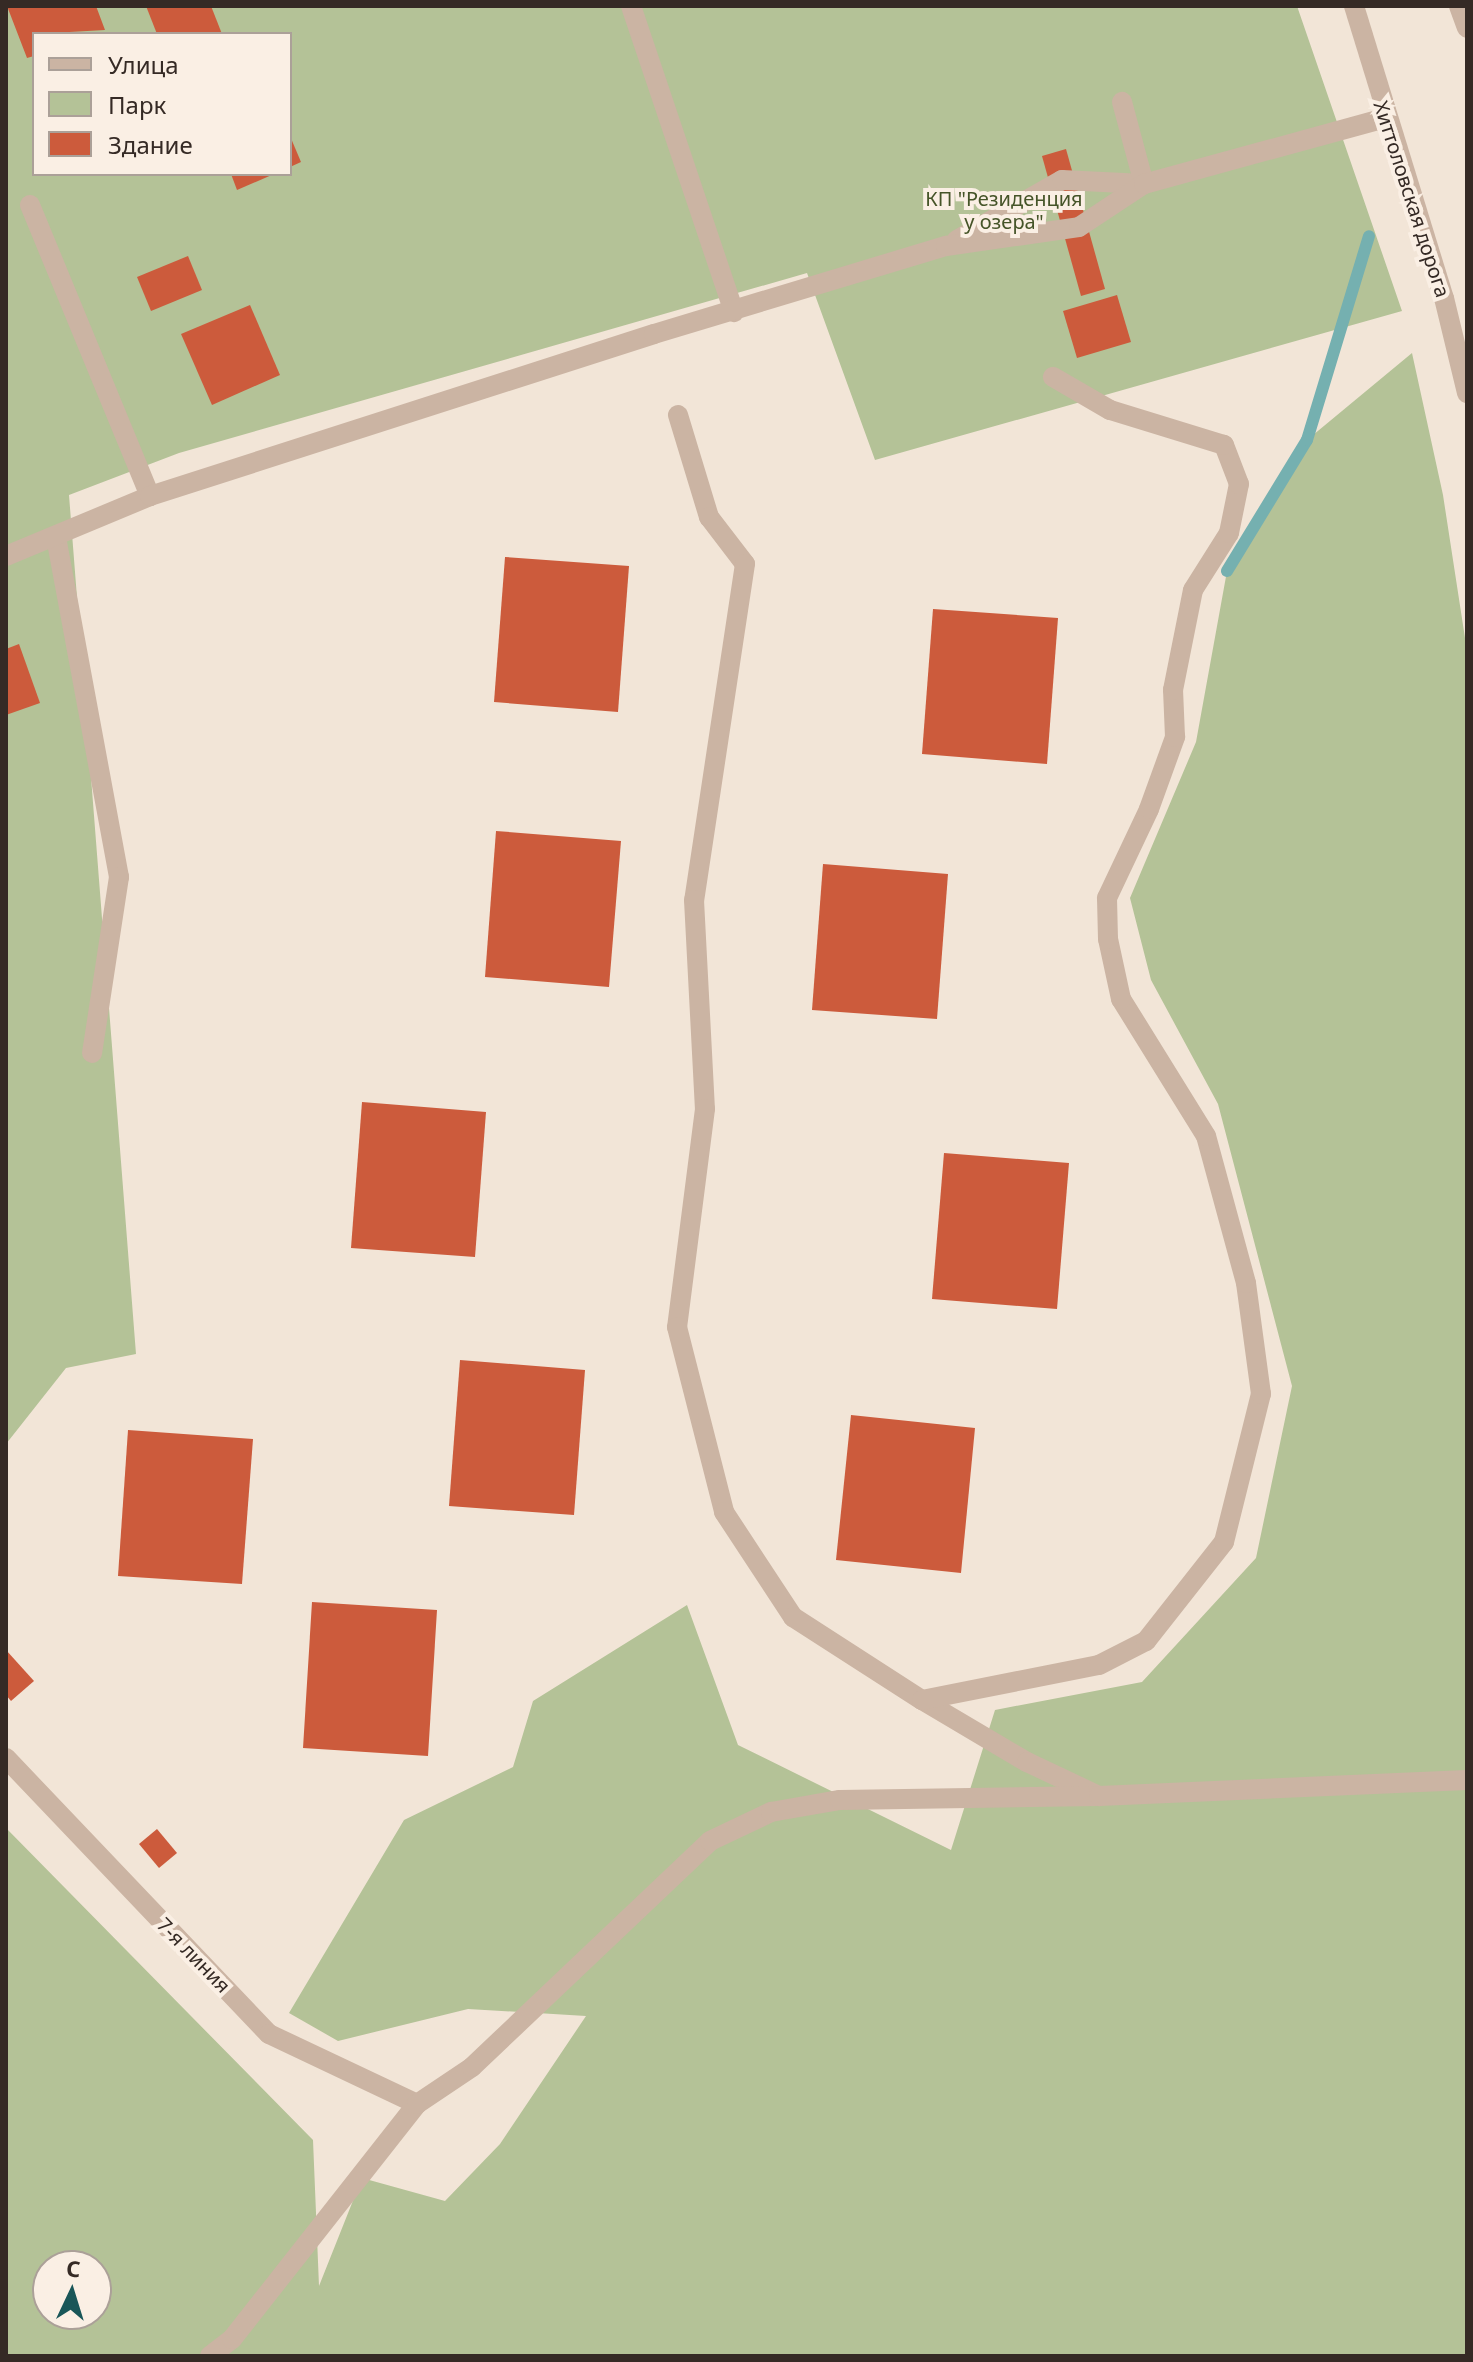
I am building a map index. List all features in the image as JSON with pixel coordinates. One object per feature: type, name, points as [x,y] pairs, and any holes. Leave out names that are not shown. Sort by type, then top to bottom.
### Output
[{"type":"street","points":[[631,6],[734,312]]},
{"type":"street","name":"Хиттоловская дорога","points":[[1354,6],[1386,118],[1444,298],[1467,393]]},
{"type":"street","points":[[1459,6],[1467,28]]},
{"type":"street","points":[[1122,102],[1144,184]]},
{"type":"street","points":[[946,246],[1062,180],[1144,184],[1386,118]]},
{"type":"street","points":[[6,556],[150,496],[946,246],[1079,227],[1144,184]]},
{"type":"street","points":[[30,205],[150,496]]},
{"type":"street","points":[[922,1700],[1099,1665],[1146,1641],[1224,1542],[1261,1394],[1246,1283],[1206,1136],[1121,999],[1108,939],[1107,898],[1175,737],[1173,690],[1193,590],[1229,533],[1239,484],[1224,445],[1110,410],[1053,377]]},
{"type":"street","points":[[678,415],[709,517],[745,564],[694,900],[705,1109],[677,1327],[724,1512],[793,1617],[922,1700],[1027,1762],[1099,1796]]},
{"type":"street","points":[[56,537],[119,877],[92,1053]]},
{"type":"street","name":"7-я линия","points":[[6,1758],[269,2034],[417,2104]]},
{"type":"street","points":[[210,2356],[232,2339],[417,2104],[472,2067],[710,1841],[771,1812],[840,1800],[1099,1796],[1467,1780]]},
{"type":"green space","name":"КП \"Резиденция у озера\"","points":[[6,6],[1297,6],[1402,311],[875,460],[807,273],[179,453],[69,495],[136,1354],[66,1368],[6,1444]]},
{"type":"green space","points":[[1412,353],[1443,495],[1467,651],[1467,2356],[6,2356],[6,1828],[313,2140],[319,2286],[362,2178],[445,2201],[500,2144],[586,2016],[468,2009],[338,2041],[289,2013],[404,1820],[513,1767],[533,1701],[687,1605],[738,1745],[951,1850],[995,1710],[1142,1682],[1256,1558],[1292,1386],[1218,1104],[1151,980],[1130,898],[1196,742],[1227,571],[1307,440]]},
{"type":"building","points":[[7,6],[96,6],[105,30],[32,32],[32,57],[27,58]]},
{"type":"building","points":[[146,6],[211,6],[221,32],[156,32]]},
{"type":"building","points":[[292,141],[301,162],[292,166]]},
{"type":"building","points":[[1066,149],[1105,289],[1081,296],[1042,156]]},
{"type":"building","points":[[232,176],[269,176],[237,190]]},
{"type":"building","points":[[188,256],[202,290],[151,311],[137,277]]},
{"type":"building","points":[[1117,295],[1131,342],[1077,358],[1063,311]]},
{"type":"building","points":[[250,305],[280,375],[212,405],[181,334]]},
{"type":"building","points":[[505,557],[629,566],[618,712],[494,702]]},
{"type":"building","points":[[933,609],[1058,618],[1047,764],[922,754]]},
{"type":"building","points":[[19,644],[40,703],[6,715],[6,649]]},
{"type":"building","points":[[496,831],[621,841],[609,987],[485,977]]},
{"type":"building","points":[[823,864],[948,874],[937,1019],[812,1010]]},
{"type":"building","points":[[362,1102],[486,1112],[475,1257],[351,1248]]},
{"type":"building","points":[[944,1153],[1069,1163],[1057,1309],[932,1299]]},
{"type":"building","points":[[460,1360],[585,1370],[574,1515],[449,1506]]},
{"type":"building","points":[[851,1415],[975,1428],[961,1573],[836,1560]]},
{"type":"building","points":[[128,1430],[253,1439],[242,1584],[118,1576]]},
{"type":"building","points":[[312,1602],[437,1610],[428,1756],[303,1748]]},
{"type":"building","points":[[6,1650],[34,1681],[11,1701],[6,1695]]},
{"type":"building","points":[[157,1829],[177,1853],[159,1868],[139,1844]]},
{"type":"waterway","points":[[1227,571],[1307,440],[1369,236]]}]
